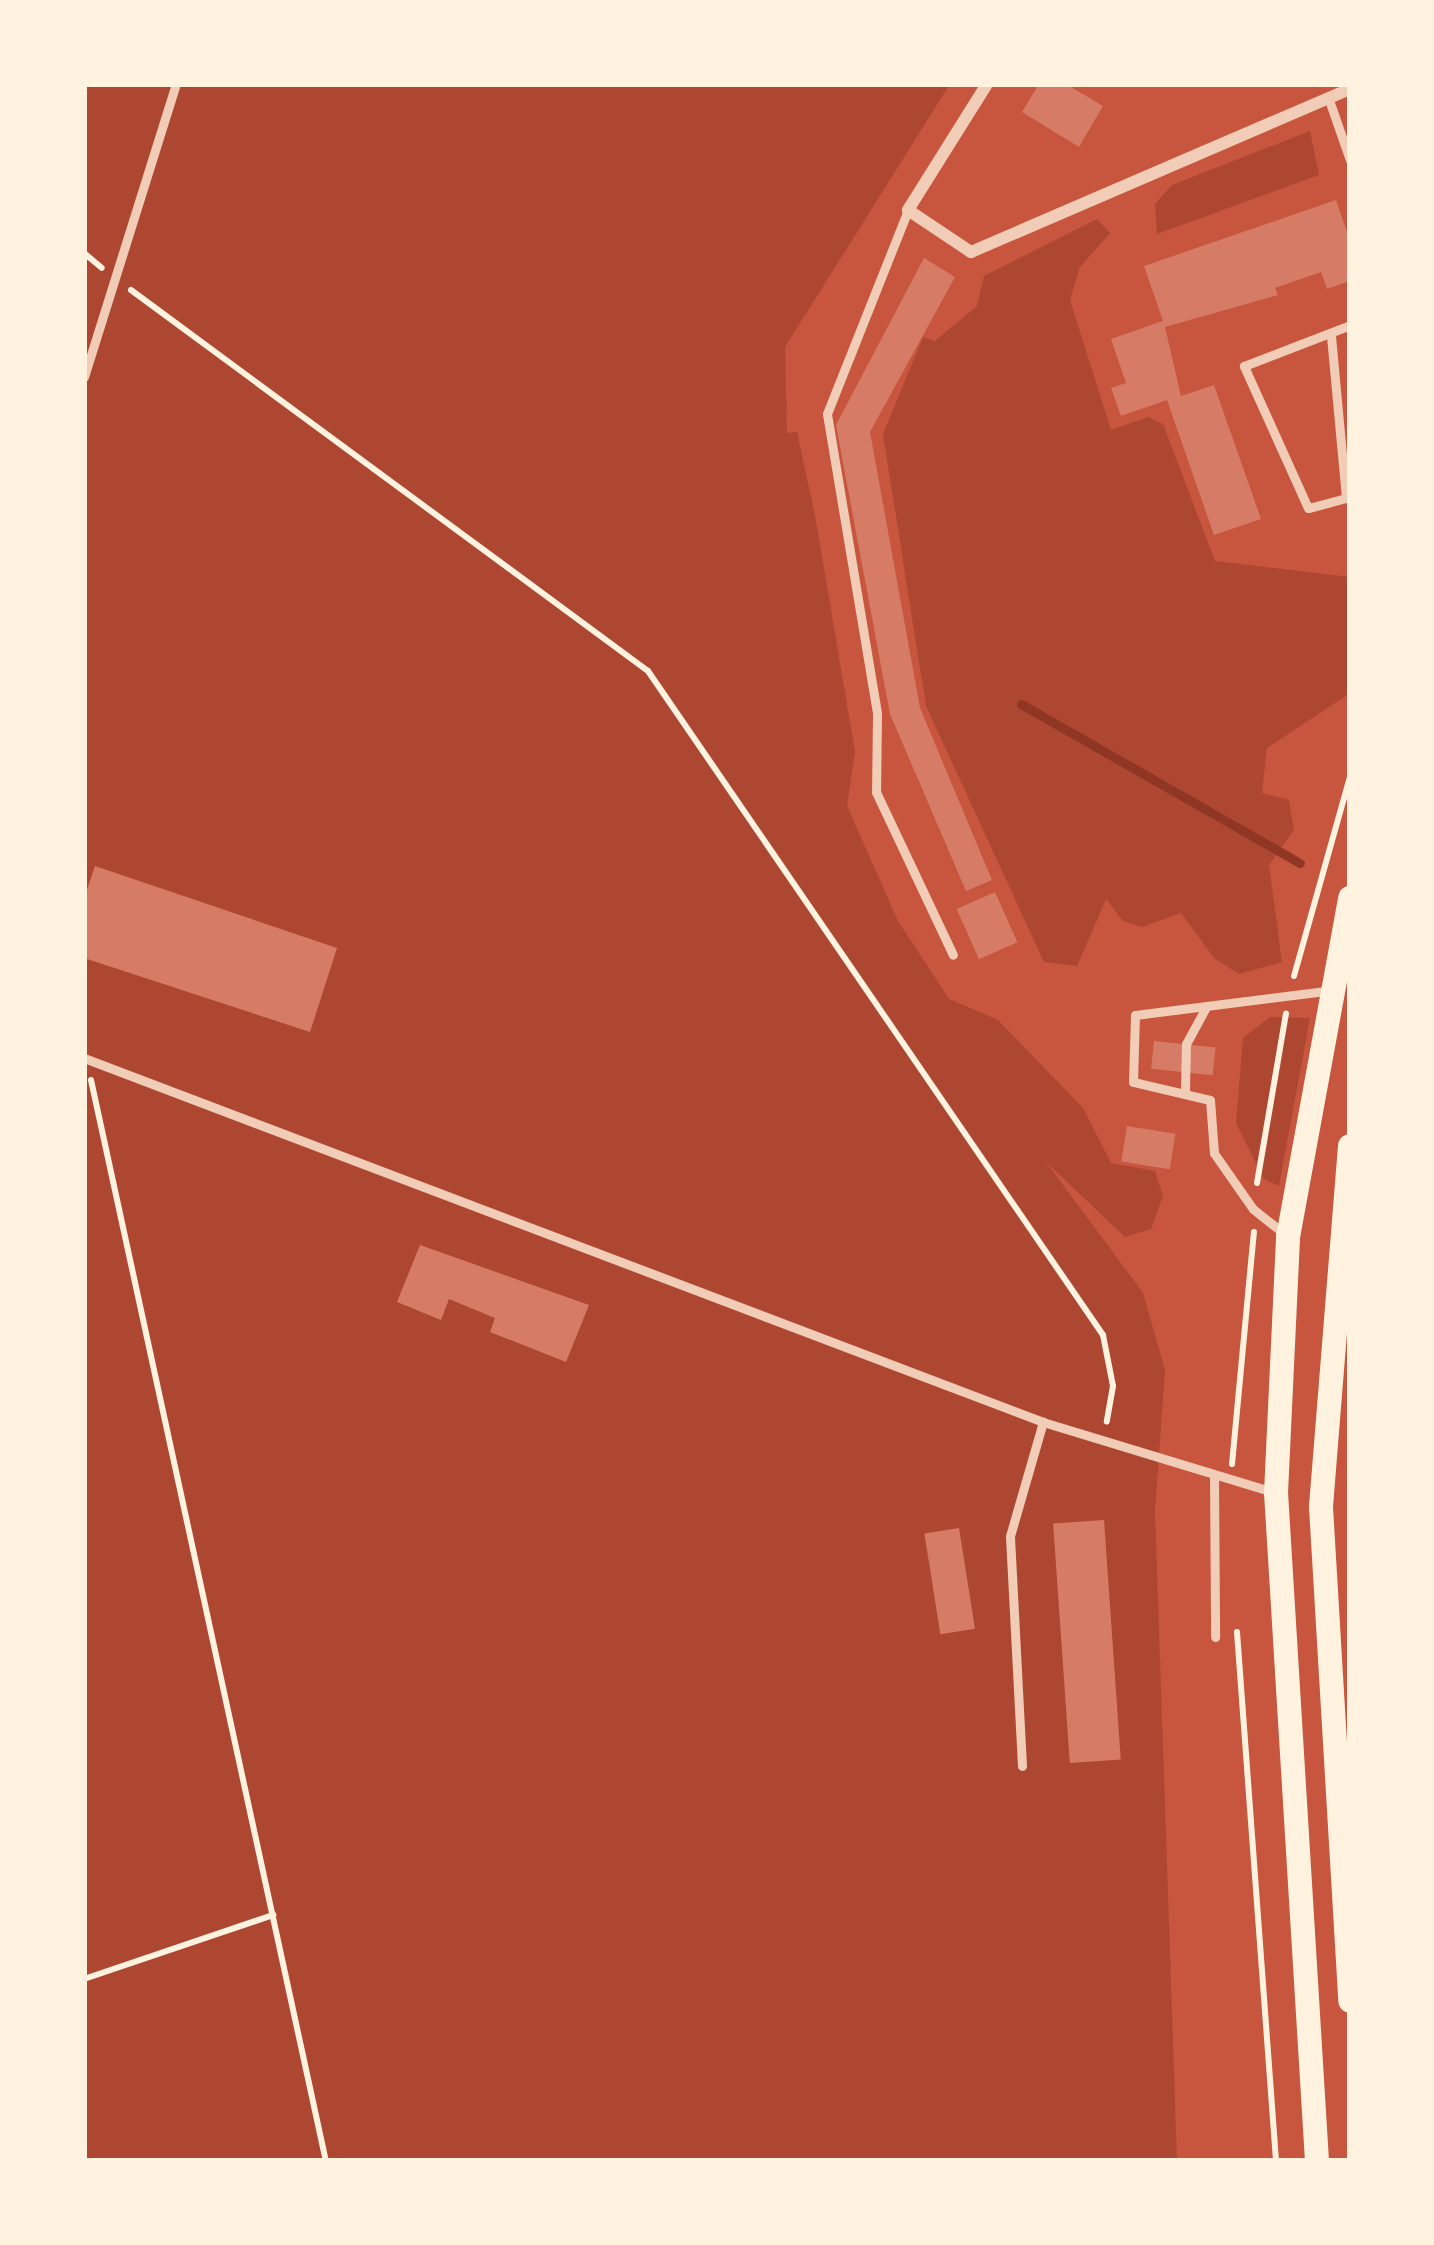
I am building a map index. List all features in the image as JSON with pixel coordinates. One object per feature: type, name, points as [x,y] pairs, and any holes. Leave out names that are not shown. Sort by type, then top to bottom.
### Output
[{"type":"main road","points":[[1317,2161],[1276,1493],[1288,1237],[1350,898]]},
{"type":"main road","points":[[1350,1146],[1338,1389],[1321,1507],[1339,1644],[1350,2001]]},
{"type":"street","points":[[986,84],[908,210],[971,252],[1350,88]]},
{"type":"lane","points":[[84,377],[176,84]]},
{"type":"lane","points":[[1328,97],[1350,160]]},
{"type":"lane","points":[[908,210],[827,414],[877,714],[876,792],[953,955]]},
{"type":"lane","points":[[1331,337],[1346,498],[1308,508],[1244,366],[1331,337],[1350,325]]},
{"type":"lane","points":[[1288,1237],[1253,1209],[1214,1153],[1210,1100],[1133,1082],[1136,1015],[1333,990]]},
{"type":"lane","points":[[1185,1091],[1186,1043],[1206,1007]]},
{"type":"lane","points":[[85,1059],[1042,1422],[1214,1478],[1276,1493]]},
{"type":"lane","points":[[1022,1766],[1010,1536],[1042,1422]]},
{"type":"lane","points":[[1214,1478],[1215,1637]]},
{"type":"path","points":[[118,280],[648,671],[1103,1335],[1113,1386],[1103,1443]]},
{"type":"path","points":[[1311,920],[1350,777]]},
{"type":"path","points":[[85,1059],[326,2161]]},
{"type":"path","points":[[84,1979],[273,1915]]},
{"type":"shaded area","points":[[84,84],[950,84],[785,347],[787,433],[797,432],[815,515],[855,752],[847,806],[898,921],[949,999],[998,1020],[1083,1108],[1111,1163],[1155,1171],[1163,1196],[1151,1229],[1125,1237],[1046,1162],[1143,1293],[1165,1370],[1155,1510],[1177,2161],[84,2161]]},
{"type":"shaded area","points":[[1310,131],[1319,175],[1157,234],[1155,204],[1172,185]]},
{"type":"shaded area","points":[[1097,219],[1110,233],[1080,267],[1070,300],[1111,430],[1148,417],[1163,424],[1215,561],[1350,577],[1350,693],[1267,748],[1262,793],[1289,800],[1294,830],[1269,865],[1282,962],[1239,974],[1215,959],[1181,913],[1142,927],[1123,921],[1106,899],[1077,966],[1044,962],[926,706],[883,434],[923,337],[935,341],[977,306],[984,276]]},
{"type":"shaded area","points":[[1270,1017],[1310,1018],[1279,1186],[1264,1179],[1236,1123],[1243,1038]]},
{"type":"building","points":[[1039,84],[1066,84],[1103,106],[1079,147],[1022,112]]},
{"type":"building","points":[[1336,200],[1350,241],[1350,281],[1327,289],[1321,272],[1275,288],[1278,295],[1165,327],[1181,396],[1214,385],[1261,519],[1214,535],[1167,400],[1121,416],[1111,388],[1126,383],[1111,339],[1163,321],[1144,266]]},
{"type":"building","points":[[924,258],[955,277],[870,432],[920,708],[992,880],[966,891],[890,714],[836,425]]},
{"type":"building","points":[[95,866],[337,948],[310,1032],[84,958],[84,899]]},
{"type":"building","points":[[995,892],[1017,942],[979,959],[957,909]]},
{"type":"building","points":[[1154,1041],[1216,1047],[1213,1075],[1151,1069]]},
{"type":"building","points":[[1127,1126],[1175,1134],[1170,1169],[1121,1162]]},
{"type":"building","points":[[420,1245],[589,1305],[566,1362],[490,1332],[495,1318],[449,1299],[441,1320],[397,1302]]},
{"type":"building","points":[[1104,1520],[1121,1759],[1070,1763],[1053,1524]]},
{"type":"building","points":[[959,1528],[975,1629],[940,1634],[924,1533]]},
{"type":"waterway","points":[[1021,704],[1300,863]]}]
